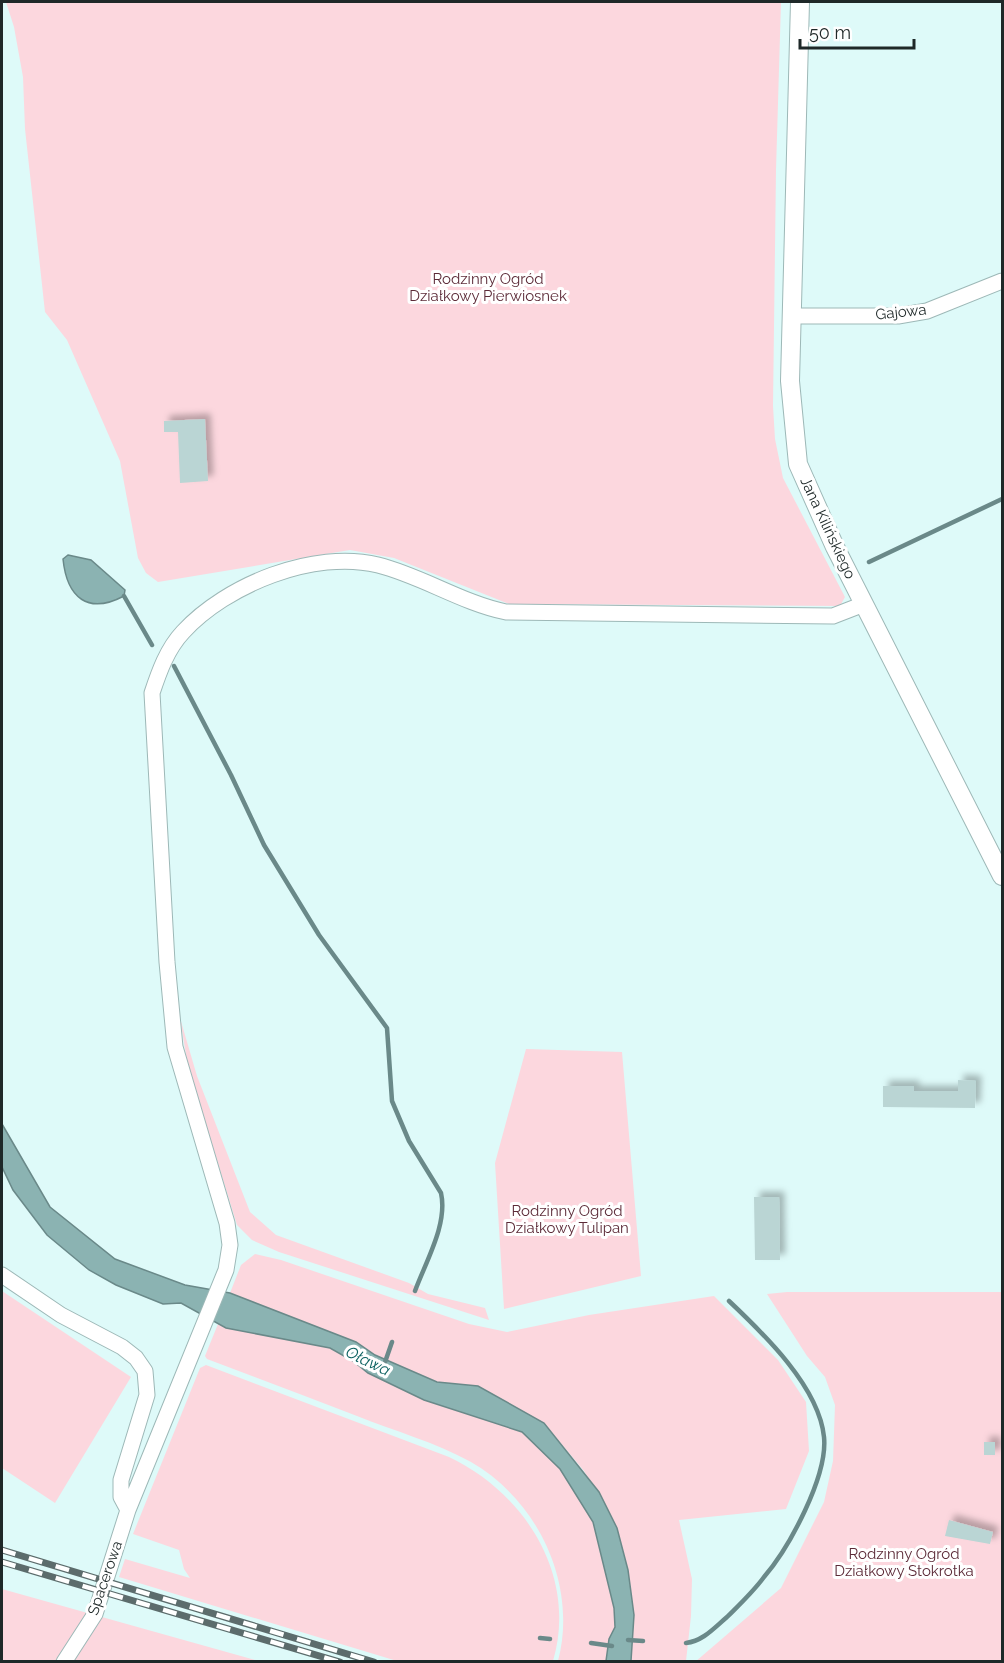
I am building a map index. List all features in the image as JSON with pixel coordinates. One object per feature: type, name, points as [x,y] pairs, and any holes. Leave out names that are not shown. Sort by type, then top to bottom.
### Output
[{"type":"street","name":"Jana Kilińskiego","points":[[800,2],[790,398],[798,464],[821,518],[1002,876]]},
{"type":"street","name":"Gajowa","points":[[793,316],[897,316],[927,311],[1002,281]]},
{"type":"street","name":"Spacerowa","points":[[64,1662],[95,1614],[126,1516],[226,1269],[230,1245],[227,1223],[175,1047],[167,962],[152,693],[166,658],[182,633],[202,614],[234,595],[282,571],[326,560],[361,562],[391,569],[506,612],[833,615],[864,604]]},
{"type":"street","points":[[2,1275],[61,1315],[122,1347],[142,1364],[148,1385],[147,1395],[119,1488],[126,1516]]},
{"type":"green space","name":"Rodzinny Ogród Działkowy Pierwiosnek","points":[[6,2],[781,2],[776,170],[773,406],[775,439],[783,478],[845,597],[840,606],[509,604],[394,558],[350,550],[158,582],[146,573],[138,558],[120,461],[67,340],[45,312],[25,129],[23,77],[14,27]]},
{"type":"green space","points":[[180,1018],[197,1076],[250,1212],[276,1235],[409,1283],[428,1294],[485,1308],[489,1320],[279,1252],[252,1240],[237,1225],[188,1067]]},
{"type":"green space","name":"Rodzinny Ogród Działkowy Tulipan","points":[[526,1049],[622,1052],[641,1276],[504,1309],[495,1163]]},
{"type":"green space","points":[[255,1254],[281,1260],[469,1324],[507,1332],[589,1315],[714,1296],[778,1360],[806,1402],[809,1451],[786,1509],[679,1520],[692,1579],[686,1661],[631,1661],[634,1615],[628,1569],[617,1528],[584,1471],[544,1423],[478,1386],[437,1382],[375,1355],[356,1342],[230,1293],[241,1265]]},
{"type":"green space","points":[[2,1291],[131,1377],[55,1503],[2,1468]]},
{"type":"green space","name":"Rodzinny Ogród Działkowy Stokrotka","points":[[787,1292],[1002,1292],[1002,1661],[695,1662],[781,1588],[824,1502],[833,1461],[835,1405],[825,1377],[807,1356],[767,1294]]},
{"type":"green space","points":[[218,1324],[330,1348],[368,1373],[429,1401],[522,1432],[560,1469],[593,1522],[614,1608],[615,1627],[609,1639],[606,1661],[558,1661],[563,1633],[562,1604],[557,1575],[548,1548],[534,1522],[516,1499],[495,1479],[471,1462],[443,1448],[207,1359],[205,1356]]},
{"type":"green space","points":[[206,1365],[449,1457],[476,1473],[501,1492],[522,1515],[539,1541],[551,1569],[558,1598],[559,1629],[553,1661],[397,1661],[119,1577],[125,1559],[190,1578],[184,1569],[179,1550],[133,1534],[200,1368]]},
{"type":"green space","points":[[2,1589],[259,1661],[2,1661]]},
{"type":"water","points":[[68,555],[91,560],[125,590],[124,596],[100,604],[82,599],[69,584],[65,573],[63,559]]},
{"type":"water","name":"Oława","points":[[2,1124],[50,1207],[115,1259],[185,1285],[230,1293],[356,1342],[375,1355],[437,1382],[478,1386],[544,1423],[599,1492],[617,1528],[628,1570],[634,1615],[631,1661],[606,1661],[609,1639],[615,1627],[614,1608],[593,1522],[560,1469],[522,1432],[424,1400],[368,1373],[330,1348],[226,1328],[181,1303],[163,1304],[116,1285],[89,1270],[47,1235],[13,1190],[2,1167]]},
{"type":"building","points":[[205,419],[208,481],[180,483],[178,432],[164,432],[164,421]]},
{"type":"building","points":[[958,1080],[976,1081],[975,1108],[883,1107],[883,1086],[914,1086],[914,1091],[958,1091]]},
{"type":"building","points":[[754,1197],[779,1197],[780,1260],[755,1260]]},
{"type":"building","points":[[984,1442],[995,1442],[995,1455],[984,1455]]},
{"type":"building","points":[[949,1520],[993,1532],[990,1544],[945,1536]]},
{"type":"waterway","points":[[869,562],[1002,499]]},
{"type":"waterway","points":[[124,596],[152,645]]},
{"type":"waterway","points":[[174,666],[231,775],[264,845],[319,935],[387,1028],[392,1101],[409,1141],[441,1193],[439,1230],[415,1291]]},
{"type":"waterway","points":[[686,1643],[703,1637],[713,1630],[755,1588],[774,1564],[805,1511],[820,1471],[824,1453],[824,1437],[820,1418],[801,1381],[773,1345],[729,1301]]},
{"type":"waterway","name":"Oława","points":[[384,1365],[392,1342]]},
{"type":"waterway","points":[[540,1638],[550,1639]]},
{"type":"waterway","points":[[628,1640],[643,1641]]},
{"type":"waterway","points":[[591,1643],[612,1646]]},
{"type":"railway","points":[[2,1550],[374,1662]]},
{"type":"railway","points":[[2,1562],[340,1662]]}]
